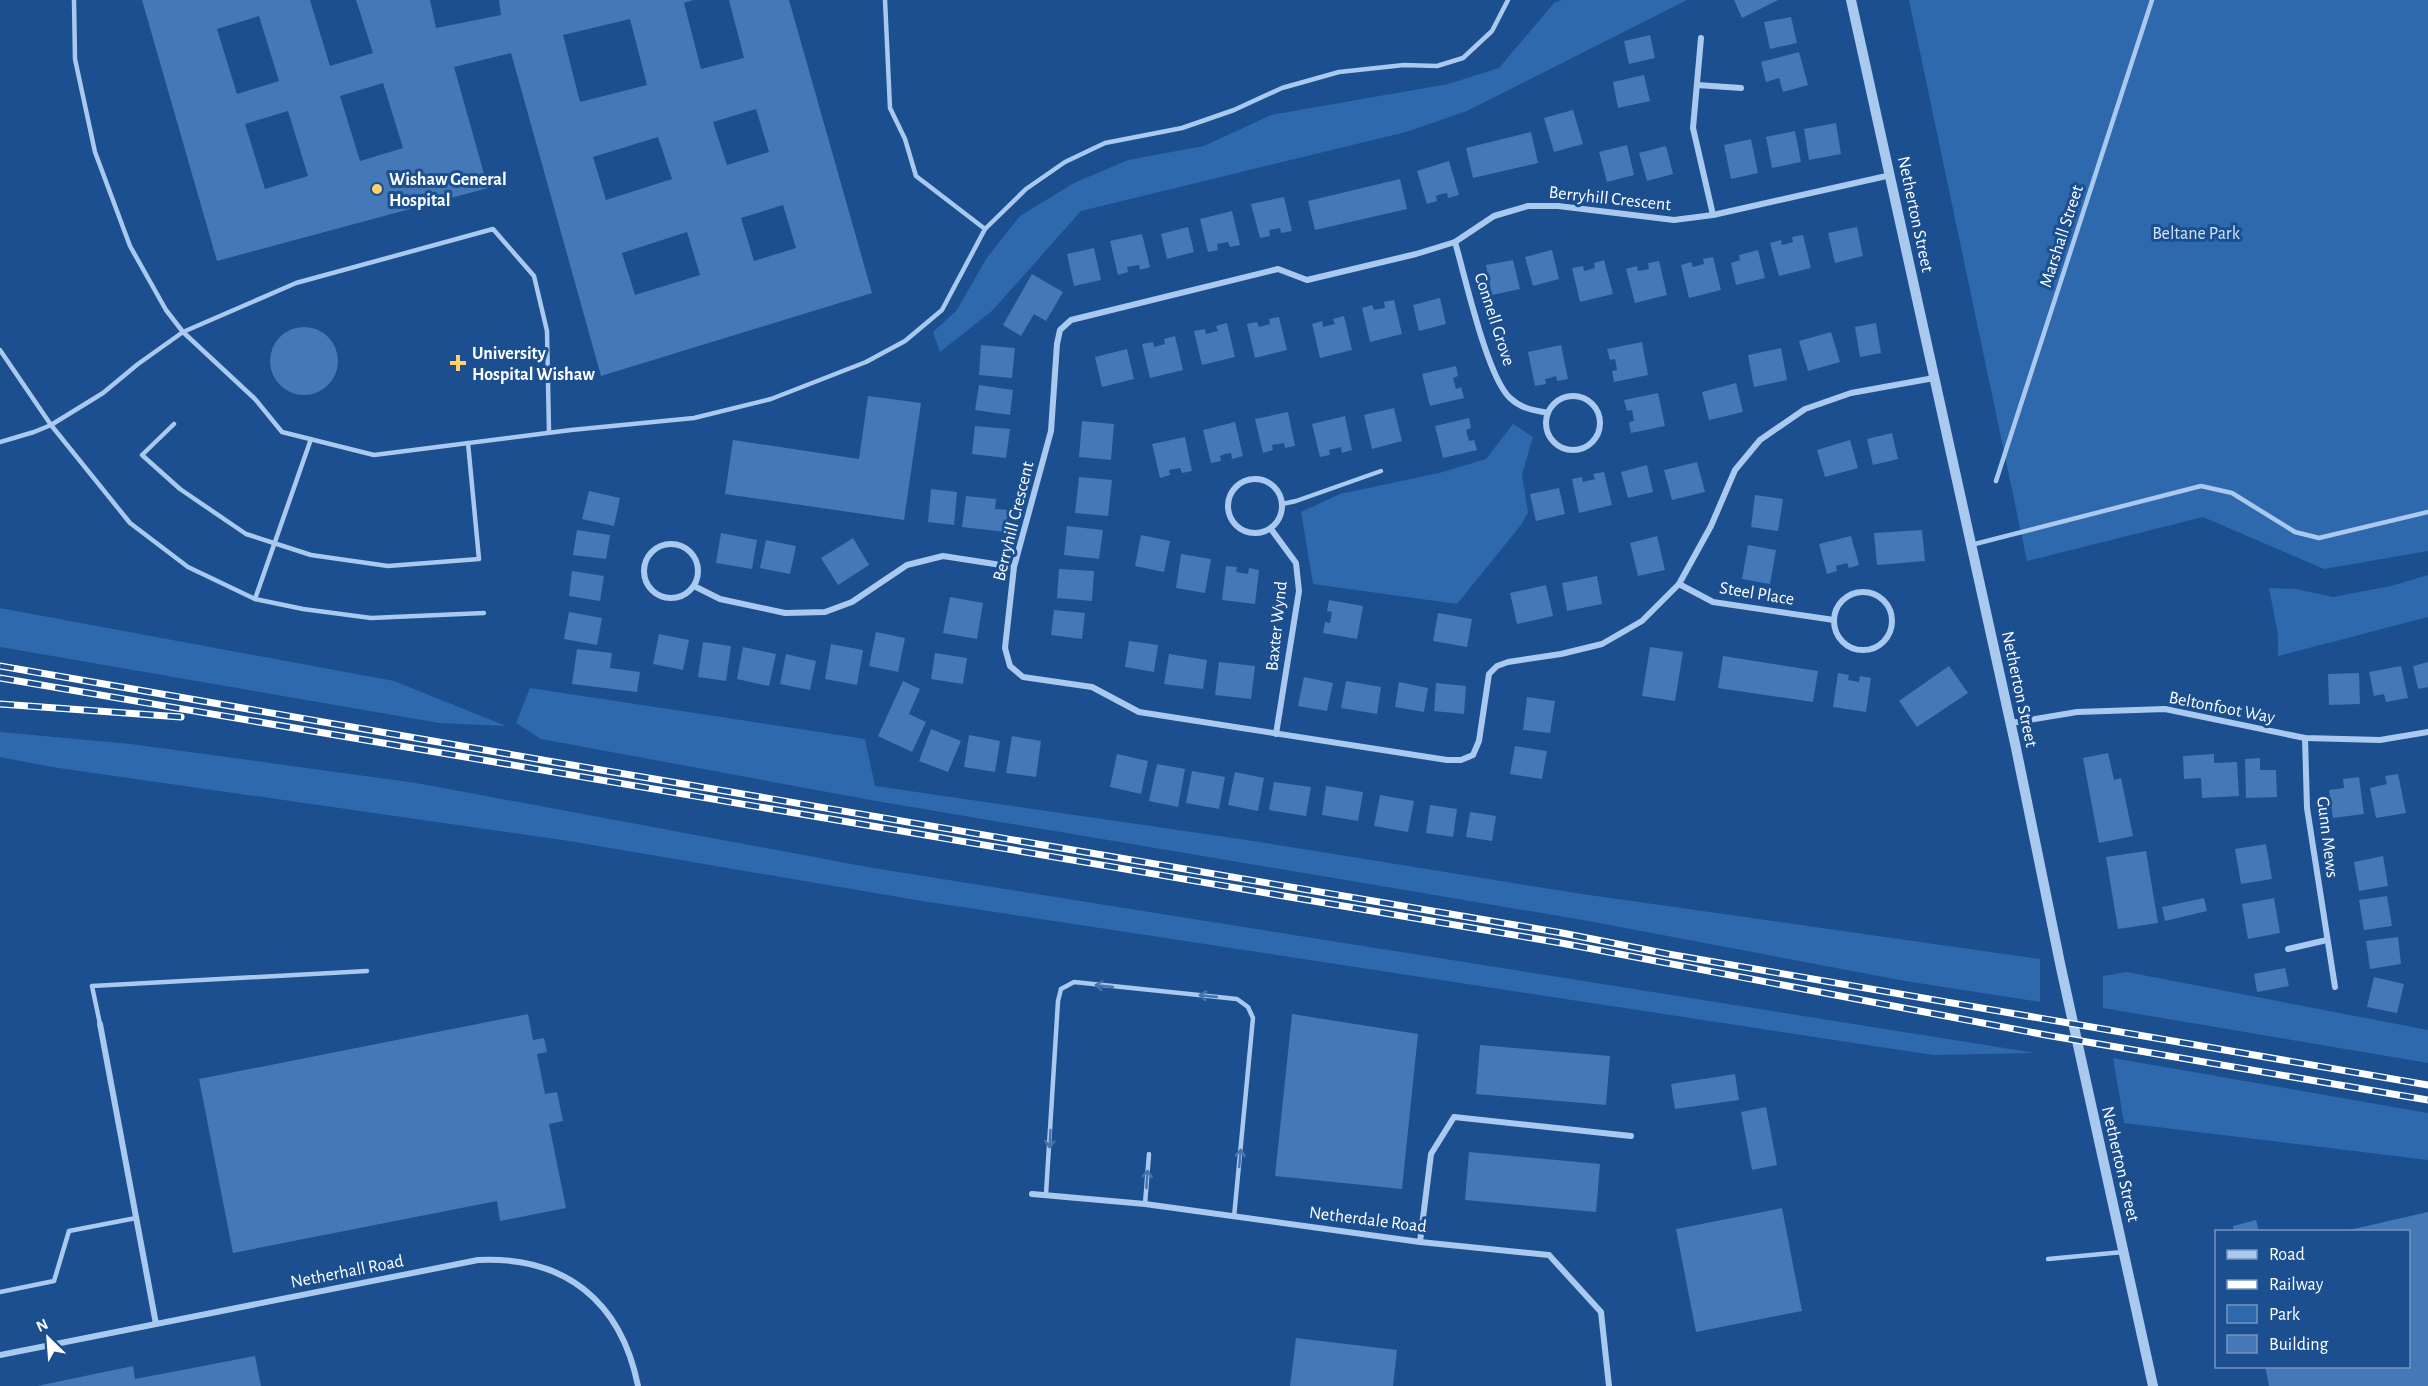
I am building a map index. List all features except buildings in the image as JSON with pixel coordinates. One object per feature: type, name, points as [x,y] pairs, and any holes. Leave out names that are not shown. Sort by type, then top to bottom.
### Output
[{"type":"street","name":"Netherton Street","points":[[1851,0],[2011,723],[2063,978],[2153,1386]]},
{"type":"street","points":[[1701,38],[1693,128],[1713,215]]},
{"type":"street","points":[[1697,85],[1741,88]]},
{"type":"street","name":"Berryhill Crescent","points":[[1891,175],[1713,215],[1674,220],[1558,206],[1528,206],[1494,216],[1455,242],[1416,254],[1307,280],[1278,269],[1071,320],[1060,330],[1051,430],[1014,567],[1005,648],[1010,666],[1023,677],[1092,687],[1139,712],[1447,760],[1461,760],[1473,755],[1479,741],[1487,680],[1497,666],[1602,644],[1642,621],[1679,584],[1711,526],[1735,470],[1760,440],[1806,409],[1851,393],[1934,378]]},
{"type":"street","name":"Connell Grove","points":[[1455,242],[1492,369],[1508,396],[1524,409],[1548,414]]},
{"type":"street","points":[[1567,397],[1584,398],[1596,410],[1599,418],[1597,435],[1584,447],[1576,450],[1558,445],[1547,431],[1548,414],[1559,400],[1567,397]]},
{"type":"street","points":[[1260,480],[1275,488],[1282,504],[1277,522],[1263,533],[1254,533],[1238,527],[1229,512],[1231,495],[1243,482],[1260,480]]},
{"type":"street","name":"Baxter Wynd","points":[[1270,529],[1296,563],[1299,591],[1276,734]]},
{"type":"street","points":[[666,544],[683,546],[696,560],[698,569],[694,586],[680,597],[662,597],[654,593],[648,586],[643,569],[650,553],[666,544]]},
{"type":"street","points":[[694,586],[720,599],[785,613],[825,612],[852,602],[907,565],[943,556],[1014,567]]},
{"type":"street","name":"Steel Place","points":[[1679,584],[1713,602],[1834,620]]},
{"type":"street","points":[[1864,591],[1881,598],[1887,604],[1892,622],[1885,640],[1867,649],[1857,649],[1840,638],[1834,620],[1840,603],[1853,594],[1864,591]]},
{"type":"street","name":"Beltonfoot Way","points":[[2011,723],[2077,712],[2165,710],[2305,738],[2380,740],[2428,732]]},
{"type":"street","name":"Gunn Mews","points":[[2305,738],[2307,808],[2335,987]]},
{"type":"street","points":[[2288,949],[2327,940]]},
{"type":"street","points":[[100,1024],[156,1324]]},
{"type":"street","points":[[1420,1242],[1431,1154],[1454,1117],[1631,1136]]},
{"type":"street","name":"Netherdale Road","points":[[1032,1194],[1145,1204],[1420,1242],[1549,1255],[1601,1312],[1609,1386]]},
{"type":"street","name":"Netherhall Road","points":[[0,1355],[478,1260],[520,1261],[560,1274],[578,1285],[605,1310],[625,1341],[638,1386]]},
{"type":"lane","points":[[74,0],[75,59],[95,152],[130,246],[166,310],[183,332],[255,399],[282,432],[374,455],[549,432],[694,418],[771,399],[866,362],[905,341],[942,310],[985,229],[1026,189],[1065,162],[1105,143],[1182,128],[1234,110],[1282,88],[1339,72],[1404,65],[1437,66],[1463,58],[1492,31],[1508,0]]},
{"type":"lane","points":[[885,0],[890,108],[905,139],[916,176],[985,229]]},
{"type":"lane","name":"Marshall Street","points":[[1996,481],[2152,0]]},
{"type":"lane","points":[[0,442],[51,425],[103,393],[183,332],[296,283],[493,229],[534,276],[547,331],[549,432]]},
{"type":"lane","points":[[0,350],[51,425],[130,523],[188,567],[255,599],[303,609],[370,618],[484,612]]},
{"type":"lane","points":[[174,424],[142,455],[180,489],[246,534],[311,555],[388,566],[479,559],[468,443]]},
{"type":"lane","points":[[255,599],[311,439]]},
{"type":"lane","points":[[1282,504],[1381,471]]},
{"type":"lane","points":[[1971,545],[2201,486],[2232,493],[2295,532],[2319,538],[2428,512]]},
{"type":"lane","points":[[100,1024],[92,986],[367,971]]},
{"type":"lane","points":[[1046,1194],[1058,1001],[1061,989],[1074,982],[1237,999],[1248,1007],[1253,1018],[1234,1217]]},
{"type":"lane","points":[[1145,1204],[1149,1154]]},
{"type":"lane","points":[[0,1292],[54,1281],[69,1231],[136,1218]]},
{"type":"lane","points":[[2048,1259],[2124,1252]]},
{"type":"green space","points":[[1562,0],[1687,0],[1467,111],[1406,132],[1081,211],[993,310],[940,352],[933,332],[957,310],[986,259],[1020,216],[1074,183],[1128,160],[1204,146],[1271,115],[1448,84],[1499,68],[1554,3]]},
{"type":"green space","name":"Beltane Park","points":[[1909,0],[2428,0],[2428,551],[2324,569],[2203,517],[2027,561]]},
{"type":"green space","points":[[1513,424],[1533,437],[1522,475],[1528,512],[1521,525],[1457,604],[1313,584],[1301,512],[1340,494],[1439,473],[1486,459]]},
{"type":"green space","points":[[2428,575],[2428,617],[2278,656],[2278,635],[2269,588],[2296,589],[2333,597],[2391,586]]},
{"type":"green space","points":[[0,608],[394,681],[506,726],[439,723],[0,647]]},
{"type":"green space","points":[[530,688],[865,739],[875,786],[1247,840],[1575,893],[2040,959],[2040,1002],[1905,981],[1583,920],[876,801],[541,739],[516,723]]},
{"type":"green space","points":[[0,732],[131,744],[416,783],[873,868],[2036,1053],[1933,1055],[922,901],[563,840],[52,767],[0,757]]},
{"type":"green space","points":[[2127,972],[2428,1030],[2428,1063],[2103,1008],[2103,976]]},
{"type":"green space","points":[[2113,1058],[2428,1113],[2428,1160],[2124,1123]]},
{"type":"railway","points":[[0,666],[1562,933],[1668,954],[2428,1085]]},
{"type":"railway","points":[[0,678],[1561,943],[2046,1035],[2428,1100]]},
{"type":"railway","points":[[0,704],[181,717]]},
{"type":"place","name":"Wishaw General Hospital","points":[[377,189]]},
{"type":"place","name":"University Hospital Wishaw","points":[[458,363]]}]
